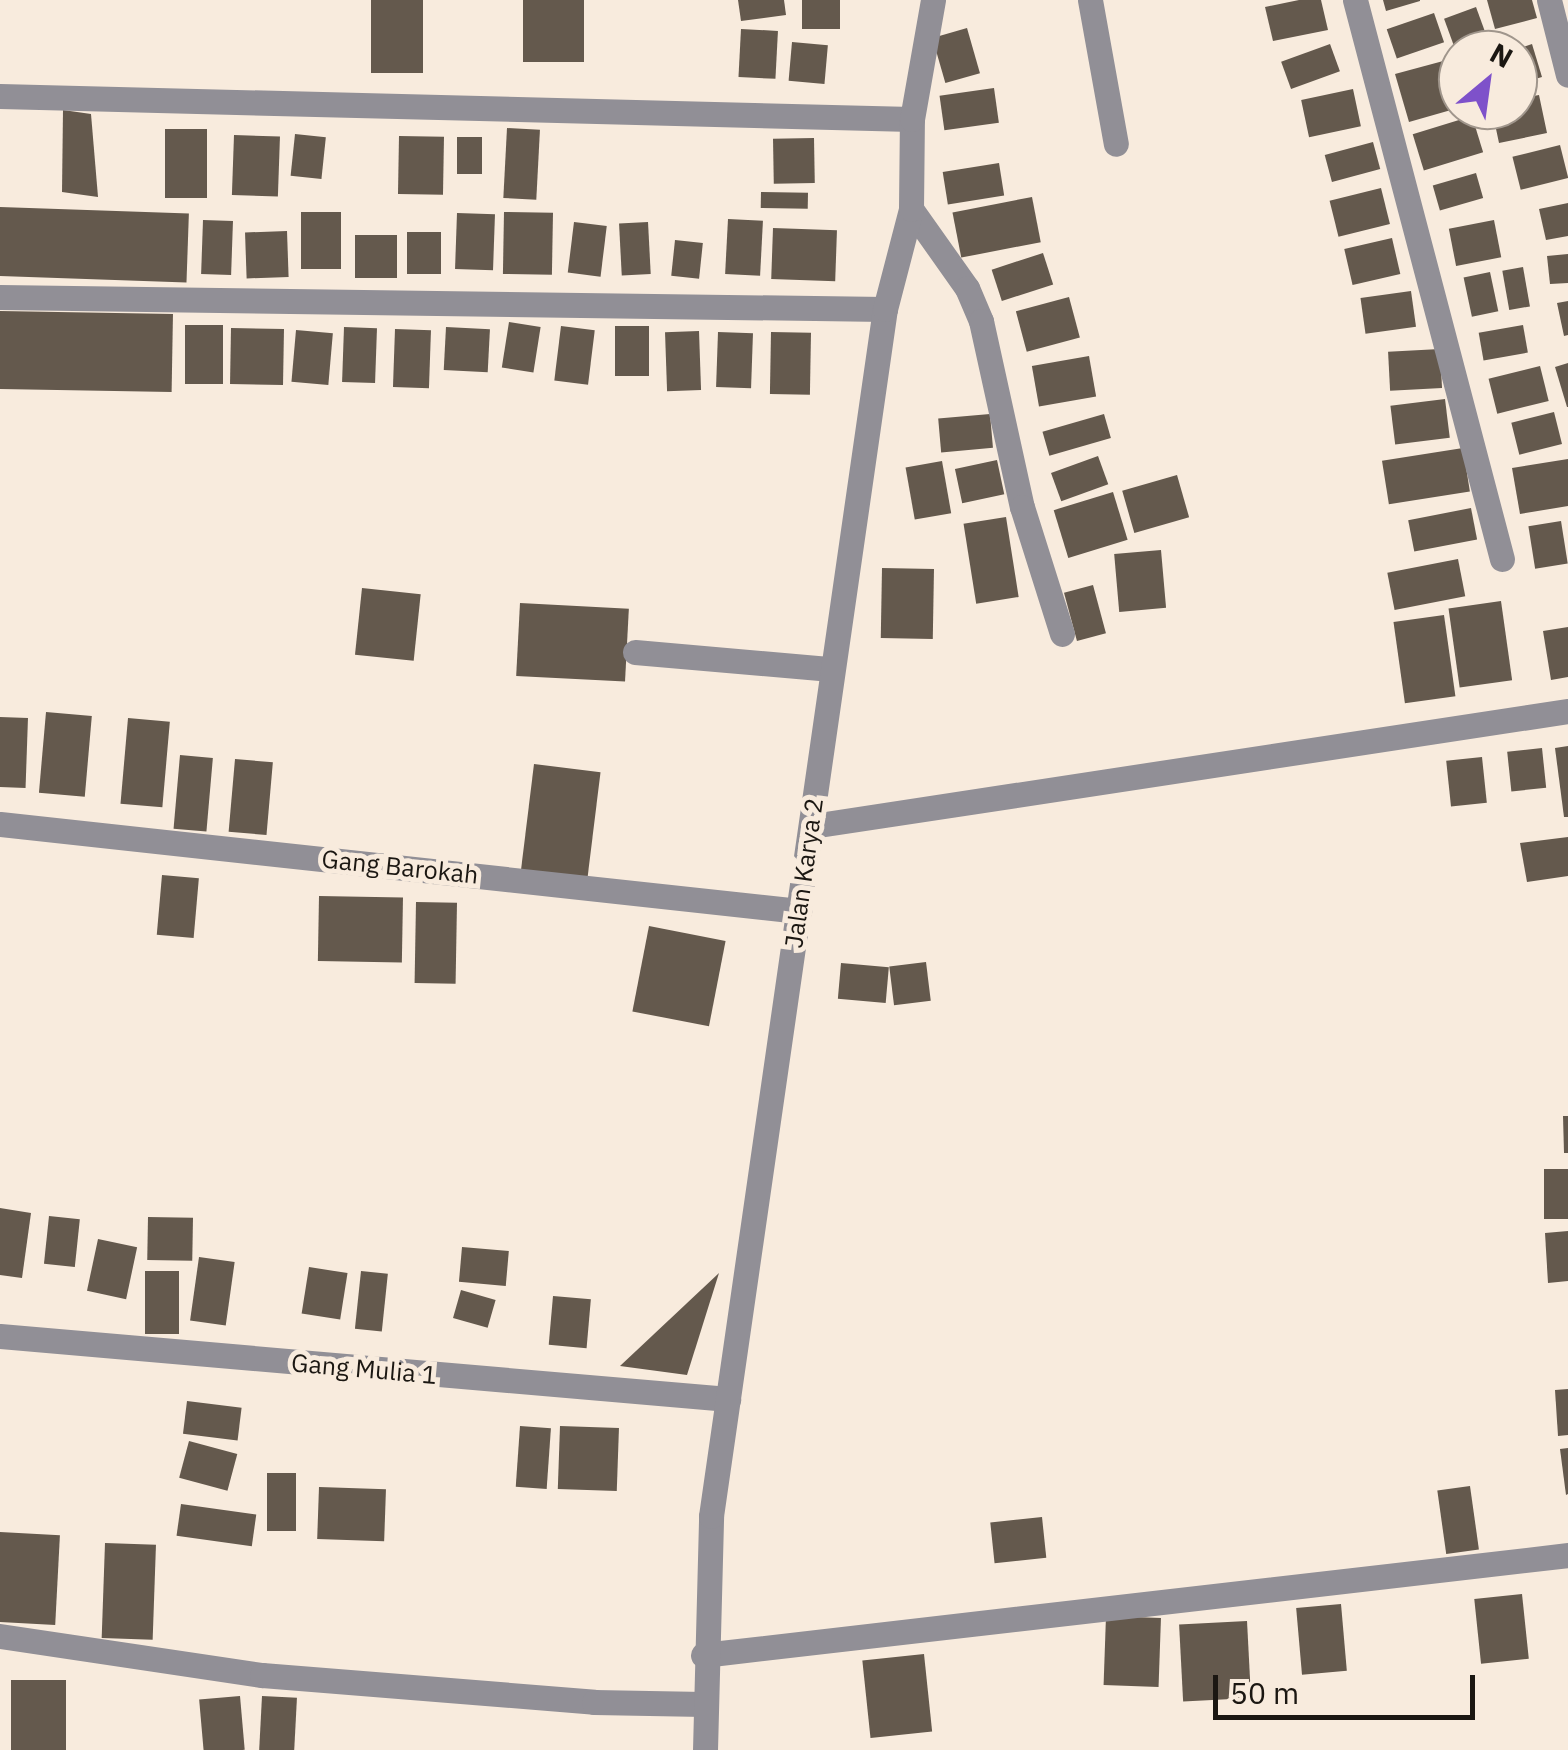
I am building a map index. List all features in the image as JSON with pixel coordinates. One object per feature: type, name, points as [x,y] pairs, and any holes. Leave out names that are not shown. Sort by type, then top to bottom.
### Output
[{"type":"street","name":"Jalan Karya 2","points":[[705,1750],[703,1654],[711,1516],[885,309],[911,209],[912,119],[932,0]]},
{"type":"street","points":[[1090,0],[1116,144]]},
{"type":"street","points":[[1356,0],[1502,559]]},
{"type":"street","points":[[1549,0],[1568,75]]},
{"type":"street","points":[[0,96],[912,119]]},
{"type":"street","points":[[911,209],[967,288],[981,321],[1022,507],[1062,634]]},
{"type":"street","points":[[0,297],[885,309]]},
{"type":"street","points":[[635,652],[831,669]]},
{"type":"street","points":[[812,826],[1568,711]]},
{"type":"street","name":"Gang Barokah","points":[[0,824],[799,910]]},
{"type":"street","name":"Gang Mulia 1","points":[[0,1336],[728,1399]]},
{"type":"street","points":[[703,1654],[1568,1555]]},
{"type":"street","points":[[0,1636],[262,1675],[704,1704]]},
{"type":"building","points":[[371,0],[423,0],[423,73],[371,73]]},
{"type":"building","points":[[523,0],[584,0],[584,62],[523,62]]},
{"type":"building","points":[[738,0],[784,0],[786,15],[741,21]]},
{"type":"building","points":[[802,0],[840,0],[840,29],[802,29]]},
{"type":"building","points":[[1321,0],[1328,30],[1273,41],[1265,7]]},
{"type":"building","points":[[1383,0],[1420,0],[1420,1],[1386,11]]},
{"type":"building","points":[[1487,0],[1532,0],[1537,18],[1495,29]]},
{"type":"building","points":[[1476,7],[1484,30],[1448,30],[1444,19]]},
{"type":"building","points":[[1434,13],[1440,30],[1438,44],[1397,59],[1387,29]]},
{"type":"building","points":[[967,28],[980,73],[945,83],[932,38]]},
{"type":"building","points":[[741,29],[778,31],[775,79],[738,77]]},
{"type":"building","points":[[792,42],[828,45],[824,84],[789,81]]},
{"type":"building","points":[[1330,44],[1340,71],[1291,89],[1281,62]]},
{"type":"building","points":[[1438,62],[1438,114],[1409,122],[1395,74]]},
{"type":"building","points":[[994,88],[999,123],[944,130],[940,96]]},
{"type":"building","points":[[1353,89],[1361,126],[1309,137],[1301,100]]},
{"type":"building","points":[[1538,95],[1547,133],[1499,143],[1496,130],[1538,130]]},
{"type":"building","points":[[63,110],[91,114],[98,197],[62,192]]},
{"type":"building","points":[[1438,126],[1438,130],[1476,130],[1483,152],[1424,170],[1413,134]]},
{"type":"building","points":[[507,128],[540,130],[536,200],[503,198]]},
{"type":"building","points":[[165,129],[207,129],[207,198],[165,198]]},
{"type":"building","points":[[295,134],[326,137],[321,179],[291,176]]},
{"type":"building","points":[[234,135],[280,137],[278,197],[232,195]]},
{"type":"building","points":[[399,136],[444,137],[443,195],[398,194]]},
{"type":"building","points":[[457,137],[482,137],[482,174],[457,174]]},
{"type":"building","points":[[814,138],[815,183],[774,184],[773,139]]},
{"type":"building","points":[[1373,142],[1380,169],[1332,182],[1325,155]]},
{"type":"building","points":[[1560,145],[1568,178],[1521,190],[1512,157]]},
{"type":"building","points":[[999,163],[1004,196],[948,205],[943,172]]},
{"type":"building","points":[[1476,173],[1483,198],[1440,210],[1433,185]]},
{"type":"building","points":[[1381,188],[1390,224],[1339,237],[1330,201]]},
{"type":"building","points":[[761,192],[808,193],[808,209],[761,208]]},
{"type":"building","points":[[1032,197],[1041,242],[961,258],[952,212]]},
{"type":"building","points":[[1568,203],[1568,236],[1546,240],[1539,209]]},
{"type":"building","points":[[0,207],[189,214],[186,283],[0,276]]},
{"type":"building","points":[[301,212],[341,212],[341,269],[301,269]]},
{"type":"building","points":[[504,212],[553,213],[552,275],[503,274]]},
{"type":"building","points":[[457,213],[495,214],[493,270],[455,269]]},
{"type":"building","points":[[728,219],[763,221],[760,276],[725,274]]},
{"type":"building","points":[[203,220],[233,221],[231,275],[201,274]]},
{"type":"building","points":[[1494,220],[1501,257],[1456,266],[1449,229]]},
{"type":"building","points":[[574,222],[607,226],[601,277],[568,273]]},
{"type":"building","points":[[648,222],[651,274],[622,275],[619,224]]},
{"type":"building","points":[[773,228],[837,230],[835,281],[771,279]]},
{"type":"building","points":[[287,231],[289,277],[247,278],[245,232]]},
{"type":"building","points":[[407,232],[441,232],[441,274],[407,274]]},
{"type":"building","points":[[355,235],[397,235],[397,278],[355,278]]},
{"type":"building","points":[[1392,238],[1400,274],[1353,285],[1344,249]]},
{"type":"building","points":[[675,240],[703,243],[699,279],[671,276]]},
{"type":"building","points":[[1043,253],[1053,284],[1002,301],[992,270]]},
{"type":"building","points":[[1568,254],[1568,283],[1550,284],[1547,256]]},
{"type":"building","points":[[1523,267],[1530,306],[1509,310],[1502,271]]},
{"type":"building","points":[[1490,272],[1498,311],[1472,317],[1464,278]]},
{"type":"building","points":[[1411,291],[1416,327],[1366,334],[1360,298]]},
{"type":"building","points":[[1069,297],[1080,338],[1027,352],[1016,311]]},
{"type":"building","points":[[1568,301],[1568,335],[1564,336],[1557,303]]},
{"type":"building","points":[[0,311],[173,314],[172,392],[0,389]]},
{"type":"building","points":[[509,322],[541,327],[533,372],[502,367]]},
{"type":"building","points":[[185,325],[223,325],[223,384],[185,384]]},
{"type":"building","points":[[1523,325],[1528,353],[1484,360],[1479,333]]},
{"type":"building","points":[[561,326],[595,330],[588,385],[554,381]]},
{"type":"building","points":[[615,326],[649,326],[649,376],[615,376]]},
{"type":"building","points":[[344,327],[377,328],[375,383],[342,382]]},
{"type":"building","points":[[446,327],[490,329],[488,372],[444,370]]},
{"type":"building","points":[[231,328],[284,329],[283,385],[230,384]]},
{"type":"building","points":[[395,329],[431,330],[429,388],[393,387]]},
{"type":"building","points":[[296,330],[333,333],[328,385],[291,382]]},
{"type":"building","points":[[699,331],[701,390],[667,391],[665,332]]},
{"type":"building","points":[[718,332],[753,333],[751,388],[716,387]]},
{"type":"building","points":[[771,332],[811,333],[810,395],[770,394]]},
{"type":"building","points":[[1440,349],[1442,388],[1390,391],[1388,352]]},
{"type":"building","points":[[1089,356],[1096,396],[1039,406],[1032,366]]},
{"type":"building","points":[[1568,363],[1568,407],[1567,407],[1555,367]]},
{"type":"building","points":[[1540,366],[1549,401],[1497,414],[1489,379]]},
{"type":"building","points":[[1445,399],[1450,438],[1395,444],[1390,406]]},
{"type":"building","points":[[1554,412],[1562,444],[1519,455],[1511,423]]},
{"type":"building","points":[[990,414],[993,448],[941,452],[938,419]]},
{"type":"building","points":[[1104,414],[1111,438],[1049,456],[1042,432]]},
{"type":"building","points":[[1463,448],[1470,491],[1389,504],[1382,461]]},
{"type":"building","points":[[1098,456],[1108,484],[1061,501],[1051,473]]},
{"type":"building","points":[[1568,459],[1568,506],[1520,514],[1512,468]]},
{"type":"building","points":[[997,460],[1004,494],[962,503],[955,469]]},
{"type":"building","points":[[942,461],[951,513],[915,520],[906,467]]},
{"type":"building","points":[[1177,475],[1189,517],[1134,533],[1122,491]]},
{"type":"building","points":[[1113,492],[1128,540],[1068,558],[1054,510]]},
{"type":"building","points":[[1471,508],[1477,539],[1414,552],[1408,520]]},
{"type":"building","points":[[1006,517],[1019,597],[976,604],[964,524]]},
{"type":"building","points":[[1561,521],[1568,563],[1535,569],[1528,526]]},
{"type":"building","points":[[1161,550],[1166,608],[1119,612],[1114,554]]},
{"type":"building","points":[[1458,559],[1465,596],[1395,610],[1387,573]]},
{"type":"building","points":[[882,568],[934,569],[933,639],[881,638]]},
{"type":"building","points":[[1093,585],[1106,633],[1077,641],[1064,593]]},
{"type":"building","points":[[362,588],[421,594],[414,661],[355,655]]},
{"type":"building","points":[[1501,601],[1512,680],[1460,688],[1449,608]]},
{"type":"building","points":[[520,603],[629,609],[625,682],[516,676]]},
{"type":"building","points":[[1444,615],[1455,696],[1405,703],[1393,622]]},
{"type":"building","points":[[1568,627],[1568,677],[1551,680],[1543,631]]},
{"type":"building","points":[[46,712],[92,716],[85,797],[39,793]]},
{"type":"building","points":[[0,717],[28,718],[26,788],[0,787]]},
{"type":"building","points":[[128,718],[170,722],[162,807],[121,804]]},
{"type":"building","points":[[1568,746],[1568,817],[1564,817],[1555,748]]},
{"type":"building","points":[[1542,748],[1546,788],[1511,791],[1507,752]]},
{"type":"building","points":[[180,755],[213,758],[206,832],[174,829]]},
{"type":"building","points":[[1482,757],[1487,803],[1451,807],[1446,761]]},
{"type":"building","points":[[235,759],[273,762],[266,835],[229,832]]},
{"type":"building","points":[[534,764],[601,772],[587,878],[521,870]]},
{"type":"building","points":[[1568,837],[1568,876],[1527,882],[1520,843]]},
{"type":"building","points":[[162,875],[199,878],[194,938],[157,935]]},
{"type":"building","points":[[319,896],[403,897],[402,962],[318,961]]},
{"type":"building","points":[[416,902],[457,903],[456,984],[415,983]]},
{"type":"building","points":[[649,926],[726,941],[709,1026],[632,1011]]},
{"type":"building","points":[[926,962],[931,1001],[894,1005],[889,967]]},
{"type":"building","points":[[841,963],[889,967],[886,1003],[838,999]]},
{"type":"building","points":[[1563,1116],[1568,1116],[1568,1153],[1564,1153]]},
{"type":"building","points":[[1544,1169],[1568,1169],[1568,1219],[1544,1219]]},
{"type":"building","points":[[0,1208],[31,1213],[22,1278],[0,1275]]},
{"type":"building","points":[[49,1216],[80,1219],[75,1267],[44,1264]]},
{"type":"building","points":[[148,1217],[193,1218],[192,1261],[147,1260]]},
{"type":"building","points":[[1568,1231],[1568,1281],[1548,1283],[1545,1233]]},
{"type":"building","points":[[98,1239],[137,1247],[126,1299],[87,1291]]},
{"type":"building","points":[[462,1247],[509,1251],[506,1286],[459,1282]]},
{"type":"building","points":[[199,1257],[235,1262],[226,1325],[190,1320]]},
{"type":"building","points":[[309,1267],[348,1273],[340,1320],[302,1313]]},
{"type":"building","points":[[145,1271],[179,1271],[179,1334],[145,1334]]},
{"type":"building","points":[[361,1271],[388,1274],[382,1332],[355,1329]]},
{"type":"building","points":[[719,1273],[687,1375],[620,1366]]},
{"type":"building","points":[[461,1290],[496,1300],[488,1328],[453,1318]]},
{"type":"building","points":[[553,1296],[591,1299],[587,1348],[549,1345]]},
{"type":"building","points":[[1568,1389],[1568,1435],[1558,1436],[1555,1390]]},
{"type":"building","points":[[187,1401],[242,1408],[238,1440],[183,1434]]},
{"type":"building","points":[[520,1426],[551,1428],[547,1489],[516,1487]]},
{"type":"building","points":[[560,1426],[619,1428],[617,1491],[558,1489]]},
{"type":"building","points":[[189,1441],[237,1454],[227,1491],[179,1478]]},
{"type":"building","points":[[1568,1448],[1568,1494],[1566,1495],[1560,1449]]},
{"type":"building","points":[[267,1473],[296,1473],[296,1531],[267,1531]]},
{"type":"building","points":[[1470,1486],[1479,1549],[1446,1554],[1437,1491]]},
{"type":"building","points":[[319,1487],[386,1489],[384,1541],[317,1539]]},
{"type":"building","points":[[181,1504],[256,1515],[252,1546],[177,1536]]},
{"type":"building","points":[[1042,1517],[1046,1558],[995,1563],[990,1522]]},
{"type":"building","points":[[0,1532],[60,1535],[55,1625],[0,1622]]},
{"type":"building","points":[[105,1543],[156,1545],[153,1640],[102,1638]]},
{"type":"building","points":[[1522,1594],[1529,1659],[1481,1664],[1474,1599]]},
{"type":"building","points":[[1341,1604],[1347,1671],[1302,1675],[1296,1608]]},
{"type":"building","points":[[1106,1616],[1161,1618],[1159,1687],[1104,1685]]},
{"type":"building","points":[[1247,1621],[1251,1698],[1183,1701],[1179,1625]]},
{"type":"building","points":[[924,1654],[932,1732],[870,1738],[862,1660]]},
{"type":"building","points":[[11,1680],[66,1680],[66,1750],[11,1750]]},
{"type":"building","points":[[240,1696],[245,1750],[204,1750],[199,1700]]},
{"type":"building","points":[[262,1696],[297,1698],[294,1750],[259,1750]]}]
